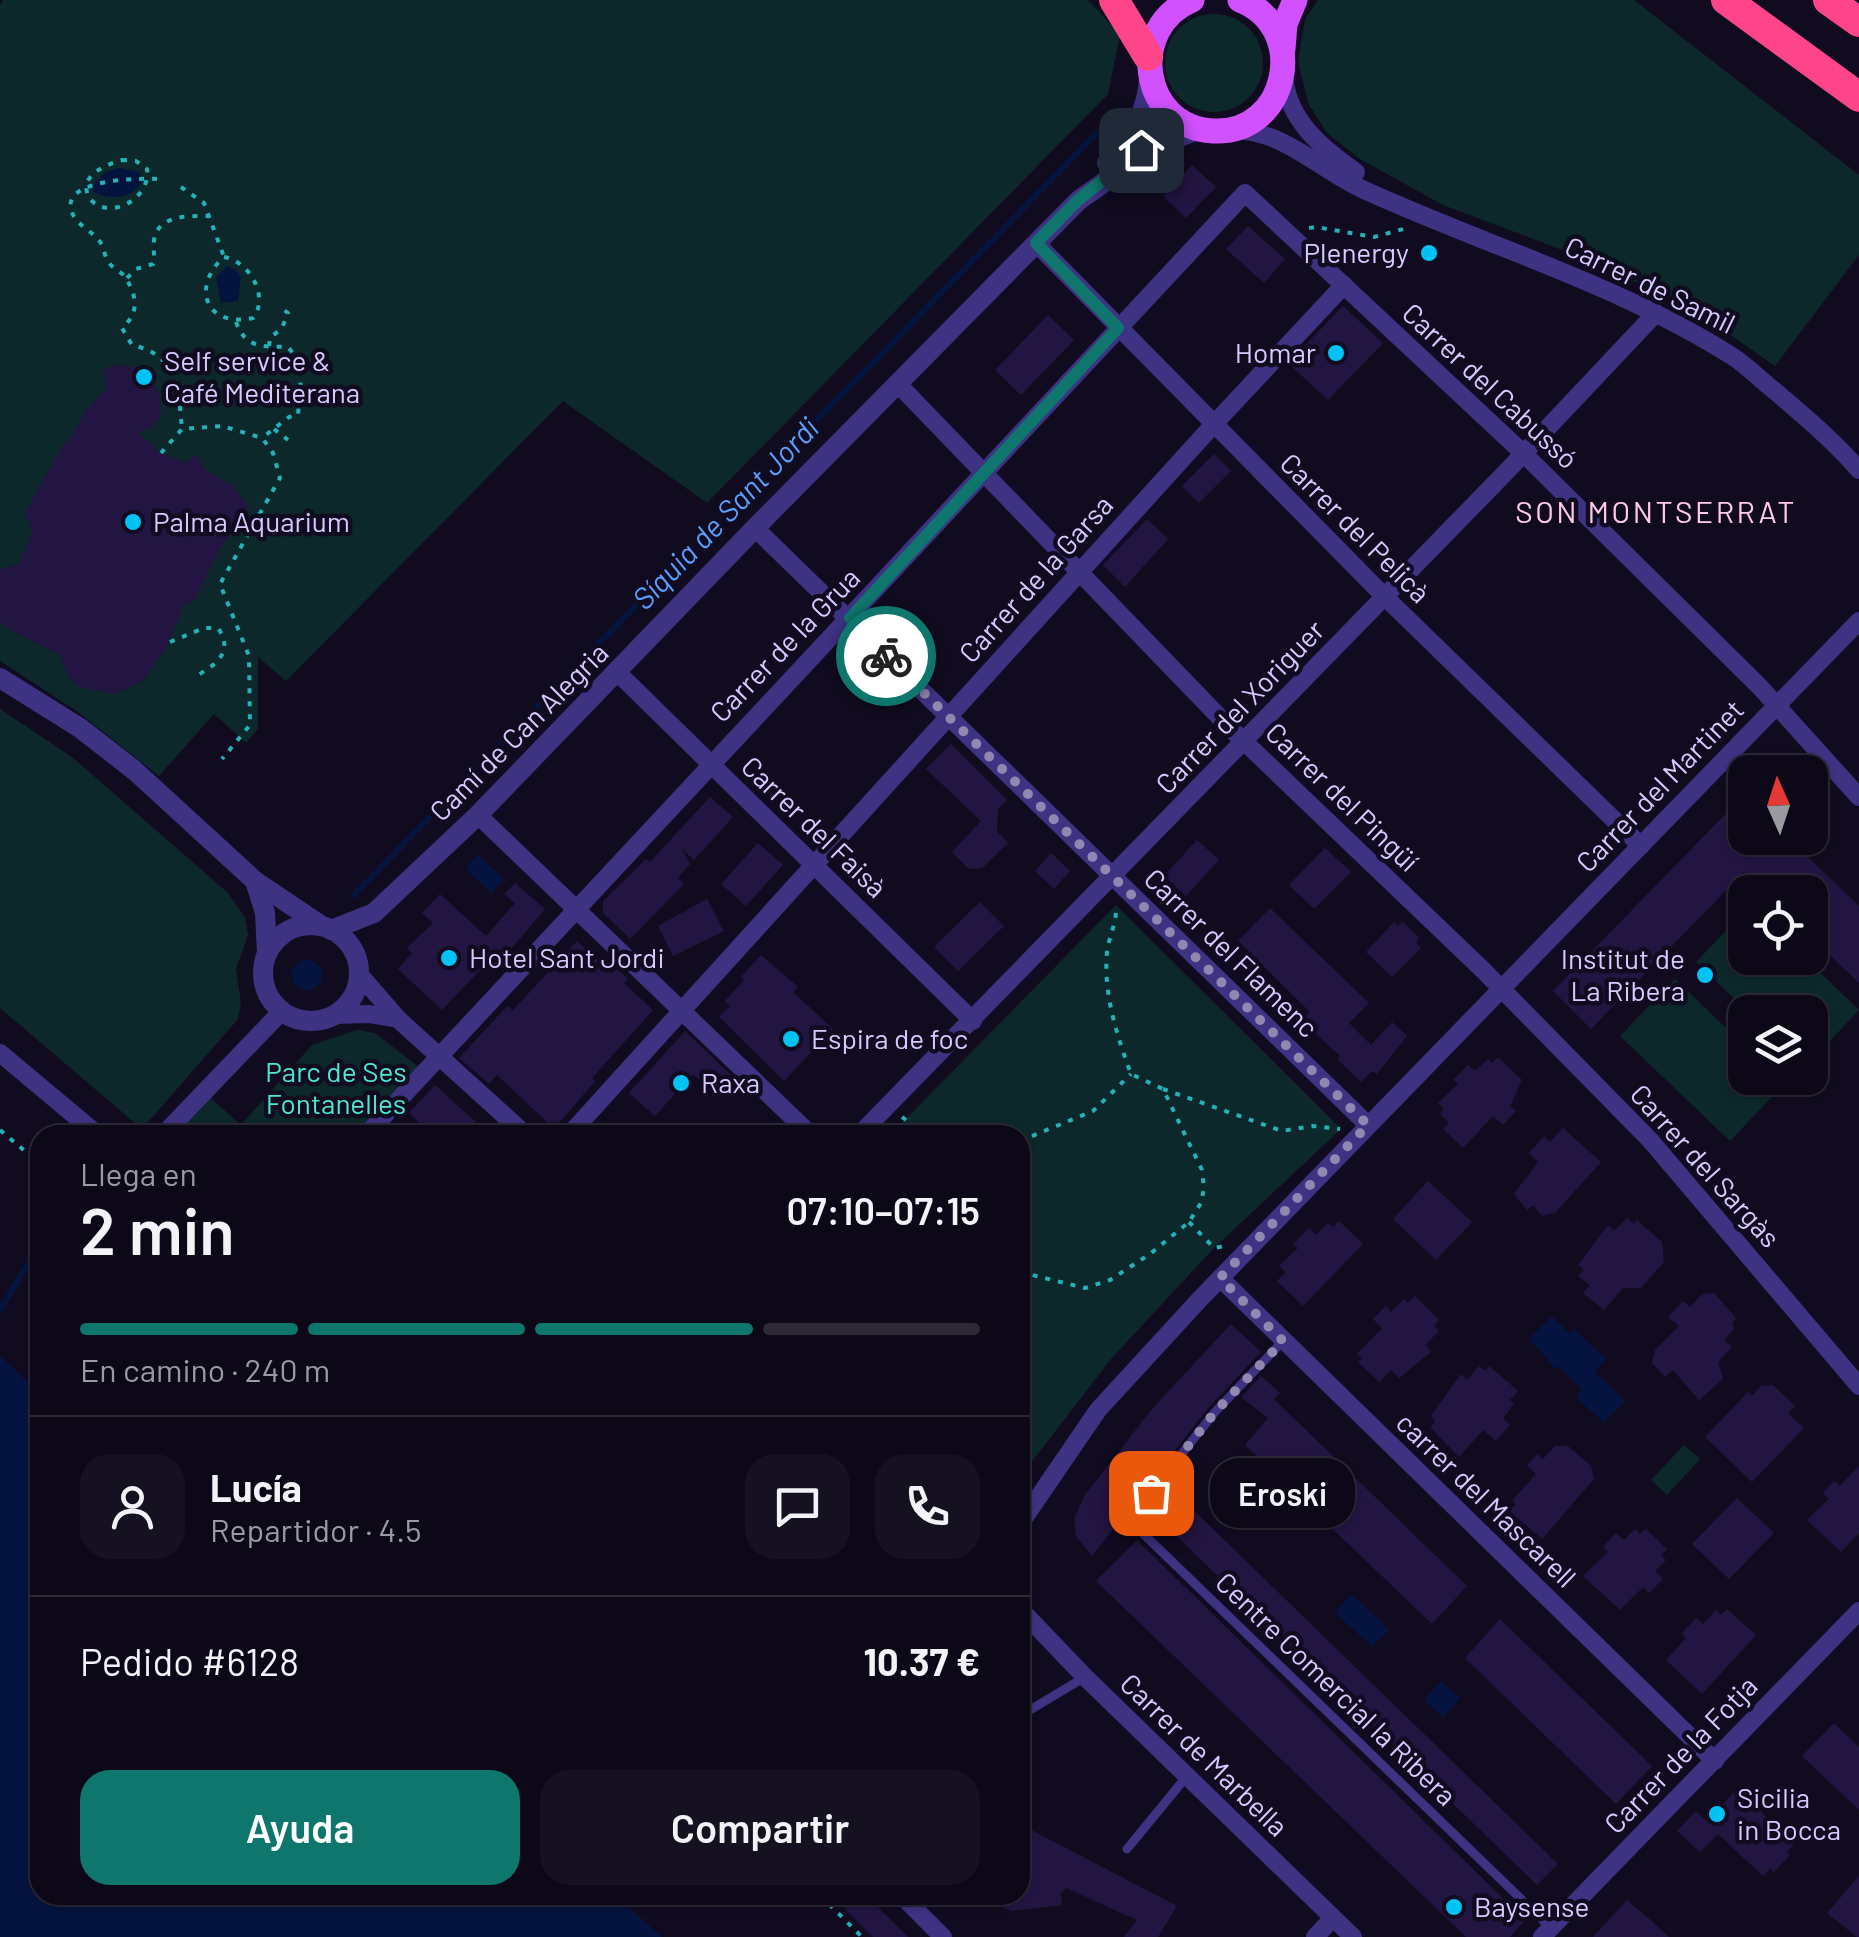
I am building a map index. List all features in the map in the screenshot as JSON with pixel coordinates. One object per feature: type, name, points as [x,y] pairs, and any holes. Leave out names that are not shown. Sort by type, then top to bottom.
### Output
[{"type":"highway","points":[[1114,0],[1149,66]]},
{"type":"highway","points":[[1726,0],[1859,97]]},
{"type":"highway","points":[[1828,0],[1859,22]]},
{"type":"main road","points":[[1192,0],[1174,10],[1160,26],[1149,66],[1157,98],[1171,114],[1200,130],[1232,130],[1254,120],[1271,104],[1283,60],[1285,24],[1295,0]]},
{"type":"main road","points":[[1240,0],[1267,18],[1283,60]]},
{"type":"street","name":"Carrer de Samil","points":[[1283,60],[1288,99],[1301,123],[1332,156],[1387,198]]},
{"type":"street","name":"Camí de Can Alegria","points":[[374,913],[478,814],[1078,200],[1133,131],[1145,104],[1149,66]]},
{"type":"street","name":"Camí de Can Alegria","points":[[1078,200],[1134,154],[1200,130]]},
{"type":"street","name":"Carrer de Samil","points":[[1232,130],[1253,132],[1285,143],[1360,188],[1570,273],[1656,313],[1738,360],[1838,446],[1859,470]]},
{"type":"street","name":"Carrer del Cabussó","points":[[1244,193],[1524,454],[1776,706],[1859,797]]},
{"type":"street","name":"Carrer de la Grua","points":[[375,1125],[1244,193]]},
{"type":"street","name":"Carrer del Pelicà","points":[[1036,243],[1384,597],[1641,846]]},
{"type":"street","name":"Carrer de la Garsa","points":[[578,1125],[1344,285]]},
{"type":"street","name":"Carrer del Xoriguer","points":[[870,1125],[1524,454],[1656,313]]},
{"type":"street","name":"Carrer del Pingüí","points":[[897,383],[1244,742],[1501,990]]},
{"type":"street","name":"Carrer del Flamenc","points":[[755,528],[1368,1125]]},
{"type":"street","name":"Carrer del Martinet","points":[[1501,990],[1859,621]]},
{"type":"street","name":"Carrer del Faisà","points":[[617,672],[973,1021]]},
{"type":"street","points":[[0,678],[80,728],[134,770],[256,881],[350,944],[359,970],[398,1020],[515,1125]]},
{"type":"street","points":[[478,814],[802,1125]]},
{"type":"street","points":[[256,881],[264,913],[267,954],[262,978],[264,988],[281,1012],[299,1020],[369,1014],[398,1020]]},
{"type":"street","points":[[267,954],[282,934],[302,926],[326,928],[374,913]]},
{"type":"street","points":[[335,1015],[351,1000],[363,936],[374,913]]},
{"type":"street","points":[[1030,1509],[1098,1410],[1240,1257],[1501,990]]},
{"type":"street","name":"Carrer del Sargàs","points":[[1501,990],[1650,1140],[1859,1386]]},
{"type":"street","points":[[173,1125],[281,1012]]},
{"type":"street","points":[[0,1053],[86,1125]]},
{"type":"street","name":"carrer del Mascarell","points":[[1220,1278],[1715,1761]]},
{"type":"street","name":"Carrer de la Fotja","points":[[1547,1933],[1859,1612]]},
{"type":"street","name":"Carrer de Marbella","points":[[1030,1619],[1353,1937]]},
{"type":"street","points":[[911,1905],[943,1937]]},
{"type":"street","points":[[1315,1937],[1333,1918]]},
{"type":"lane","name":"Centre Comercial la Ribera","points":[[1283,1341],[1215,1412],[1130,1520],[1547,1933]]},
{"type":"lane","points":[[1030,1710],[1086,1677]]},
{"type":"lane","points":[[1128,1848],[1186,1776]]},
{"type":"path","points":[[122,160],[136,161],[147,169],[146,179],[145,189],[134,199],[110,207],[89,199],[85,188],[98,170],[122,160]]},
{"type":"path","points":[[157,179],[94,183],[70,202],[77,222],[102,244],[108,262],[127,278],[136,311],[122,328],[132,346],[159,355],[168,364],[175,378],[182,429]]},
{"type":"path","points":[[181,188],[204,203],[224,257]]},
{"type":"path","points":[[127,278],[136,269],[153,264],[153,243],[164,223],[178,217],[210,216]]},
{"type":"path","points":[[1290,234],[1316,227],[1383,237],[1429,219]]},
{"type":"path","points":[[224,257],[234,258],[255,281],[260,301],[253,318],[236,322],[213,314],[208,302],[211,274],[224,257]]},
{"type":"path","points":[[269,346],[270,338],[282,328],[288,313],[280,306]]},
{"type":"path","points":[[236,322],[244,340],[254,346],[288,347],[302,364],[298,416],[289,417],[262,438]]},
{"type":"path","points":[[161,453],[182,429],[222,426],[262,438],[273,453],[280,478],[220,584],[249,656],[250,708],[250,725],[222,759]]},
{"type":"path","points":[[274,430],[288,440]]},
{"type":"path","points":[[170,642],[204,628],[218,628],[224,637],[219,664],[198,675]]},
{"type":"path","points":[[1096,895],[1116,906],[1117,918],[1106,954],[1113,1023],[1130,1074],[1282,1131],[1368,1125]]},
{"type":"path","points":[[1030,1137],[1092,1111],[1130,1074]]},
{"type":"path","points":[[1030,1274],[1084,1288],[1110,1280],[1189,1222],[1201,1203],[1202,1170],[1162,1089]]},
{"type":"path","points":[[890,1104],[914,1125]]},
{"type":"path","points":[[0,1130],[30,1156]]},
{"type":"path","points":[[1189,1222],[1214,1248],[1231,1245],[1240,1257]]},
{"type":"path","points":[[830,1905],[862,1937]]},
{"type":"green space","points":[[3,0],[1088,0],[1120,35],[1108,94],[707,503],[563,401],[286,681],[258,657],[258,729],[246,743],[214,714],[159,776],[78,712],[0,661]]},
{"type":"green space","points":[[1318,0],[1634,0],[1859,175],[1859,255],[1775,366],[1684,303],[1557,248],[1443,205],[1360,159],[1327,133],[1308,103],[1298,62],[1305,19]]},
{"type":"green space","points":[[1214,14],[1233,17],[1249,28],[1260,44],[1260,82],[1249,98],[1233,109],[1214,112],[1195,109],[1179,98],[1168,82],[1165,63],[1168,44],[1179,28],[1195,17]]},
{"type":"green space","points":[[0,709],[72,757],[227,892],[245,917],[248,935],[236,969],[241,1003],[238,1019],[145,1125],[137,1125],[0,1008]]},
{"type":"green space","points":[[1116,905],[1341,1129],[1214,1248],[1111,1359],[1030,1464],[1030,1125],[900,1125]]},
{"type":"green space","points":[[1728,929],[1728,975],[1823,975],[1859,1010],[1828,1043],[1828,995],[1730,995],[1696,962]]},
{"type":"green space","points":[[1675,979],[1728,1030],[1728,1095],[1774,1095],[1730,1141],[1620,1036]]},
{"type":"green space","name":"Parc de Ses Fontanelles","points":[[357,1030],[375,1033],[419,1067],[364,1125],[241,1125],[312,1045]]},
{"type":"green space","name":"Parc de Ses Fontanelles","points":[[208,1096],[241,1125],[180,1125]]},
{"type":"green space","points":[[1684,1445],[1700,1459],[1667,1495],[1651,1480]]},
{"type":"water","points":[[120,168],[139,172],[142,181],[133,192],[114,197],[93,192],[93,186],[105,172]]},
{"type":"water","points":[[227,266],[241,277],[238,301],[221,303],[216,277]]},
{"type":"water","points":[[478,855],[504,879],[491,893],[465,868]]},
{"type":"water","points":[[307,960],[318,964],[322,975],[318,986],[307,990],[296,986],[292,975],[296,964]]},
{"type":"water","points":[[1552,1316],[1569,1333],[1574,1329],[1606,1359],[1595,1372],[1625,1401],[1604,1423],[1576,1397],[1582,1389],[1559,1367],[1556,1369],[1529,1339]]},
{"type":"water","points":[[0,1356],[30,1384],[30,1905],[627,1905],[662,1937],[0,1937]]},
{"type":"water","points":[[1352,1594],[1389,1630],[1372,1647],[1335,1612]]},
{"type":"water","points":[[1441,1681],[1460,1698],[1443,1717],[1424,1700]]},
{"type":"building","points":[[1192,165],[1216,187],[1186,218],[1163,196]]},
{"type":"building","points":[[1248,226],[1285,259],[1264,283],[1226,249]]},
{"type":"building","name":"Homar","points":[[1343,306],[1383,343],[1328,400],[1288,363]]},
{"type":"building","points":[[1048,315],[1074,340],[1021,395],[995,370]]},
{"type":"building","name":"Palma Aquarium","points":[[112,365],[138,367],[157,389],[161,417],[139,433],[161,453],[186,462],[198,455],[205,470],[235,487],[248,508],[221,547],[195,600],[184,605],[168,645],[143,681],[116,694],[80,687],[69,678],[60,655],[0,621],[0,570],[20,563],[32,531],[25,513],[64,443],[106,389],[104,371]]},
{"type":"building","points":[[1214,454],[1231,471],[1199,503],[1182,486]]},
{"type":"building","points":[[1147,519],[1168,539],[1125,587],[1103,565]]},
{"type":"building","points":[[951,744],[1007,800],[998,809],[997,831],[1008,843],[982,868],[969,869],[952,852],[981,821],[926,769]]},
{"type":"building","points":[[710,797],[733,817],[694,860],[682,849],[690,864],[678,878],[684,884],[630,939],[603,913],[603,901],[646,859],[650,862]]},
{"type":"building","points":[[1728,811],[1728,855],[1806,855],[1827,875],[1728,875],[1728,888],[1591,1029],[1553,991]]},
{"type":"building","points":[[1197,840],[1219,860],[1186,896],[1164,876]]},
{"type":"building","points":[[758,843],[783,865],[746,906],[721,884]]},
{"type":"building","points":[[1325,848],[1351,872],[1314,909],[1289,885]]},
{"type":"building","points":[[1051,853],[1070,871],[1054,889],[1035,871]]},
{"type":"building","points":[[1828,876],[1859,906],[1859,983],[1828,953]]},
{"type":"building","points":[[515,883],[545,909],[506,955],[500,949],[442,1010],[398,969],[412,953],[407,948],[433,923],[422,913],[440,894],[486,936],[515,903],[504,894]]},
{"type":"building","points":[[707,899],[724,931],[673,956],[658,926]]},
{"type":"building","points":[[980,902],[1004,926],[958,971],[934,947]]},
{"type":"building","points":[[1270,908],[1369,1003],[1349,1023],[1371,1045],[1392,1022],[1407,1036],[1377,1074],[1372,1071],[1361,1082],[1302,1021],[1310,1012],[1238,941]]},
{"type":"building","points":[[1394,922],[1398,926],[1403,922],[1419,938],[1416,943],[1421,948],[1392,977],[1366,952]]},
{"type":"building","points":[[577,941],[612,973],[617,968],[628,979],[624,983],[653,1010],[592,1078],[595,1081],[560,1122],[548,1123],[497,1075],[489,1084],[459,1058],[507,1006],[513,1010]]},
{"type":"building","points":[[761,955],[798,987],[793,992],[833,1029],[784,1081],[719,1017],[730,1006],[725,1001],[744,980],[741,977]]},
{"type":"building","points":[[685,1031],[732,1076],[715,1094],[693,1074],[655,1116],[629,1093]]},
{"type":"building","points":[[1498,1057],[1522,1080],[1510,1106],[1516,1111],[1503,1125],[1493,1116],[1463,1148],[1443,1129],[1449,1123],[1440,1114],[1444,1109],[1438,1103],[1458,1084],[1453,1080],[1468,1065],[1475,1071],[1488,1059],[1492,1063]]},
{"type":"building","points":[[435,1085],[479,1125],[422,1125],[409,1113]]},
{"type":"building","points":[[1563,1128],[1601,1162],[1555,1213],[1542,1216],[1533,1205],[1527,1210],[1514,1194],[1538,1162],[1529,1153],[1544,1136],[1550,1142]]},
{"type":"building","points":[[1428,1181],[1472,1222],[1436,1260],[1393,1219]]},
{"type":"building","points":[[1627,1218],[1634,1224],[1637,1220],[1662,1242],[1664,1262],[1641,1288],[1623,1288],[1604,1310],[1583,1293],[1590,1285],[1578,1276],[1584,1270],[1578,1265],[1608,1225],[1614,1231]]},
{"type":"building","points":[[1339,1221],[1363,1244],[1303,1306],[1277,1281],[1286,1272],[1279,1266],[1298,1248],[1293,1244],[1309,1228],[1316,1235],[1328,1223],[1333,1227]]},
{"type":"building","points":[[1714,1293],[1736,1318],[1734,1329],[1724,1340],[1732,1347],[1718,1362],[1723,1379],[1699,1400],[1673,1370],[1665,1377],[1652,1363],[1655,1350],[1679,1326],[1668,1317],[1683,1301],[1690,1307],[1702,1294]]},
{"type":"building","points":[[1415,1296],[1439,1320],[1434,1326],[1439,1331],[1426,1344],[1431,1352],[1399,1378],[1391,1370],[1379,1382],[1358,1362],[1362,1358],[1357,1354],[1382,1328],[1373,1319],[1386,1306],[1391,1312],[1404,1299],[1408,1303]]},
{"type":"building","points":[[1231,1324],[1261,1352],[1209,1407],[1092,1556],[1076,1536],[1074,1519],[1085,1495],[1152,1409]]},
{"type":"building","points":[[1479,1366],[1485,1371],[1489,1366],[1518,1391],[1503,1418],[1510,1425],[1496,1441],[1483,1430],[1459,1457],[1430,1427],[1435,1422],[1431,1416],[1461,1374],[1467,1380]]},
{"type":"building","points":[[1261,1376],[1280,1393],[1274,1399],[1467,1586],[1432,1624],[1245,1445],[1268,1418],[1241,1397]]},
{"type":"building","points":[[1773,1385],[1795,1406],[1788,1413],[1804,1428],[1752,1482],[1705,1437],[1748,1392],[1752,1396],[1761,1386]]},
{"type":"building","points":[[1555,1446],[1568,1446],[1591,1466],[1594,1479],[1542,1539],[1509,1511],[1516,1504],[1512,1501],[1536,1474],[1527,1465],[1537,1454],[1543,1459]]},
{"type":"building","points":[[1859,1466],[1859,1533],[1841,1552],[1807,1520],[1829,1499],[1823,1493],[1834,1481],[1840,1486]]},
{"type":"building","points":[[1179,1496],[1558,1864],[1537,1885],[1158,1518]]},
{"type":"building","points":[[1737,1498],[1774,1533],[1729,1579],[1692,1544]]},
{"type":"building","points":[[1635,1529],[1640,1534],[1646,1529],[1667,1549],[1661,1555],[1666,1560],[1655,1571],[1663,1579],[1649,1593],[1643,1587],[1620,1610],[1583,1576],[1608,1552],[1603,1547],[1616,1533],[1624,1540]]},
{"type":"building","points":[[1137,1540],[1525,1920],[1510,1937],[1466,1937],[1096,1581]]},
{"type":"building","points":[[1727,1609],[1756,1635],[1702,1694],[1666,1660],[1686,1638],[1682,1633],[1696,1618],[1703,1624],[1716,1610],[1721,1615]]},
{"type":"building","points":[[1500,1619],[1652,1766],[1616,1804],[1465,1658]]},
{"type":"building","points":[[1834,1723],[1859,1747],[1859,1810],[1802,1756]]},
{"type":"building","points":[[1742,1784],[1765,1808],[1761,1812],[1794,1844],[1787,1852],[1790,1855],[1774,1872],[1770,1868],[1763,1876],[1718,1834],[1700,1852],[1677,1831],[1696,1811],[1706,1821]]},
{"type":"building","points":[[1030,1829],[1177,1906],[1158,1937],[1124,1937],[1137,1920],[1066,1888],[1059,1895],[1062,1905],[1012,1911],[996,1905],[1030,1905]]},
{"type":"building","points":[[1859,1876],[1859,1937],[1857,1937],[1827,1913]]},
{"type":"building","points":[[1627,1900],[1646,1916],[1669,1937],[1593,1937]]},
{"type":"building","points":[[841,1905],[876,1905],[908,1937],[873,1937]]},
{"type":"waterway","name":"Síquia de Sant Jordi","points":[[354,895],[1097,133]]},
{"type":"waterway","name":"Síquia de Sant Jordi","points":[[0,1310],[30,1260]]},
{"type":"way so far","points":[[886,656],[1368,1125],[1220,1278],[1283,1341],[1215,1412],[1151,1493]]},
{"type":"place","name":"Plenergy","points":[[1429,253]]},
{"type":"place","name":"Homar","points":[[1336,353]]},
{"type":"place","name":"Self service & Café Mediterana","points":[[144,377]]},
{"type":"place","name":"Palma Aquarium","points":[[133,522]]},
{"type":"place","name":"Hotel Sant Jordi","points":[[449,958]]},
{"type":"place","name":"Institut de La Ribera","points":[[1705,975]]},
{"type":"place","name":"Espira de foc","points":[[791,1039]]},
{"type":"place","name":"Raxa","points":[[681,1083]]},
{"type":"place","name":"Eroski","points":[[1151,1493]]},
{"type":"place","name":"Sicilia in Bocca","points":[[1717,1814]]},
{"type":"place","name":"Baysense","points":[[1454,1907]]},
{"type":"district","name":"SON MONTSERRAT","points":[[1656,513]]},
{"type":"route","points":[[886,656],[850,618],[1118,328],[1036,243],[1078,200],[1141,150]]}]
